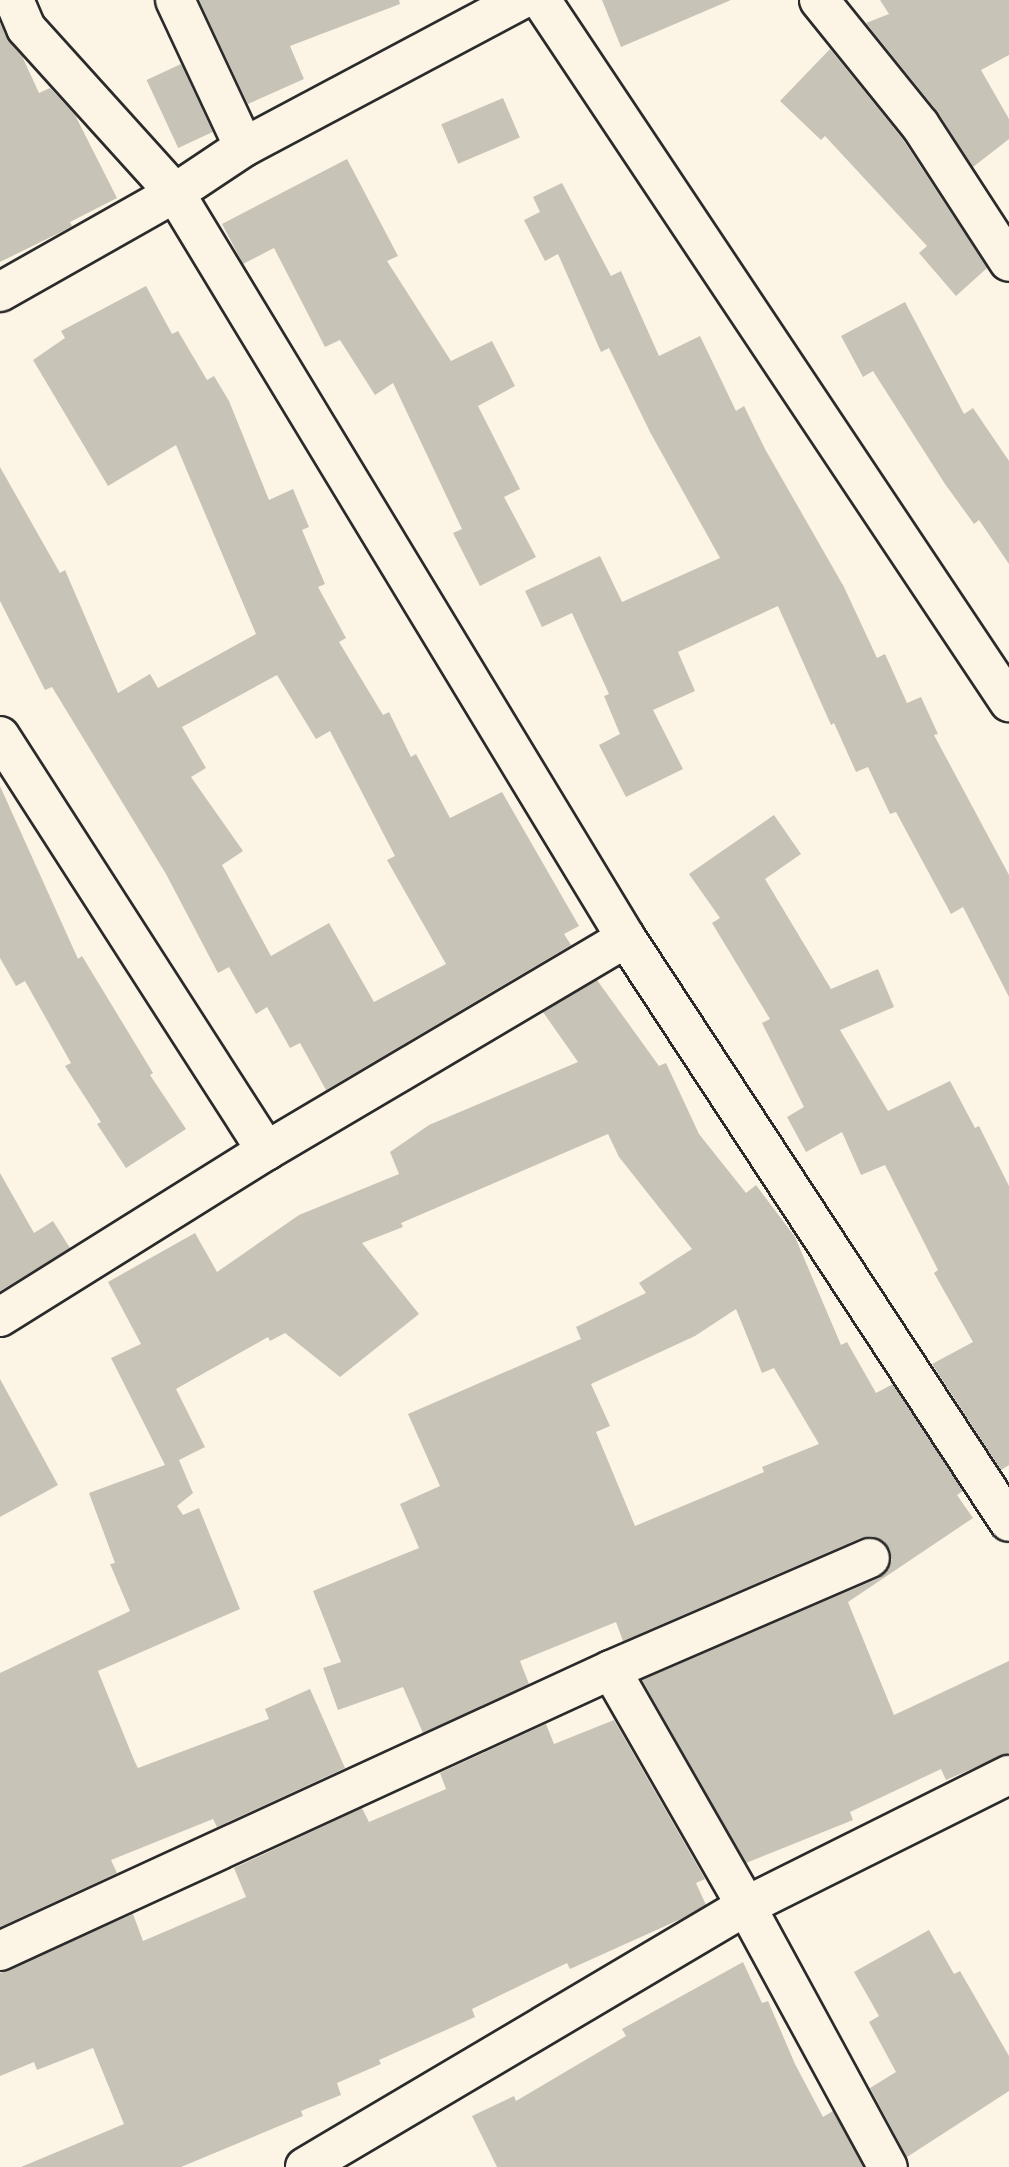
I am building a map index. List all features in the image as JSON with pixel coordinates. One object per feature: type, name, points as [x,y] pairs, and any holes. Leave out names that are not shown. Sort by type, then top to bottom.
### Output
[{"type":"street","points":[[14,0],[26,28],[174,193],[626,938],[1009,1522]]},
{"type":"street","points":[[175,0],[244,147]]},
{"type":"street","points":[[0,292],[174,193],[244,147],[521,0]]},
{"type":"street","points":[[541,0],[1009,702]]},
{"type":"street","points":[[819,0],[920,125],[1009,262]]},
{"type":"street","points":[[0,736],[266,1151]]},
{"type":"street","points":[[0,1317],[266,1151],[626,938]]},
{"type":"street","points":[[0,1951],[611,1670],[870,1558]]},
{"type":"street","points":[[611,1670],[747,1906],[888,2167]]},
{"type":"street","points":[[305,2167],[747,1906],[1009,1775]]},
{"type":"building","points":[[199,0],[399,0],[400,4],[290,46],[304,79],[248,104]]},
{"type":"building","points":[[602,0],[731,0],[621,47]]},
{"type":"building","points":[[880,0],[1009,0],[1009,55],[981,70],[1009,119],[1009,139],[973,167],[937,111],[866,23],[889,14]]},
{"type":"building","points":[[0,23],[10,42],[22,56],[39,93],[50,88],[75,115],[117,198],[70,222],[72,226],[63,231],[0,262]]},
{"type":"building","points":[[830,49],[902,138],[987,268],[956,296],[919,253],[927,246],[825,136],[821,140],[780,101]]},
{"type":"building","points":[[181,64],[213,132],[178,148],[147,80]]},
{"type":"building","points":[[503,98],[520,138],[458,164],[441,124]]},
{"type":"building","points":[[347,159],[398,256],[387,261],[451,361],[492,341],[515,386],[478,406],[520,489],[504,497],[536,557],[480,586],[453,533],[462,529],[393,383],[375,395],[340,340],[325,347],[274,248],[243,264],[222,224]]},
{"type":"building","points":[[562,183],[611,276],[621,271],[659,356],[700,336],[736,411],[744,406],[765,449],[844,587],[877,658],[885,654],[907,703],[921,697],[938,734],[934,735],[1009,875],[1009,997],[963,907],[951,914],[896,812],[890,814],[868,767],[856,772],[834,723],[831,725],[778,606],[678,652],[695,691],[653,710],[683,769],[626,797],[599,745],[620,734],[604,696],[609,694],[572,613],[542,627],[525,591],[600,556],[622,602],[720,558],[650,432],[609,348],[601,352],[558,254],[545,261],[524,220],[540,212],[533,197]]},
{"type":"building","points":[[146,286],[172,334],[178,331],[207,380],[214,376],[229,401],[269,500],[293,489],[309,527],[302,530],[325,584],[318,587],[346,638],[339,642],[383,715],[389,712],[411,757],[416,754],[450,818],[502,792],[579,926],[564,934],[571,945],[326,1090],[300,1043],[290,1048],[267,1007],[256,1014],[229,967],[218,973],[166,874],[52,687],[45,690],[0,601],[0,467],[60,573],[65,570],[118,693],[150,674],[158,688],[256,634],[176,445],[108,486],[33,360],[65,338],[61,331]],"holes":[[[277,675],[316,739],[330,731],[395,856],[387,860],[446,964],[374,1002],[329,923],[271,956],[222,865],[243,851],[191,777],[206,768],[182,727]]]},
{"type":"building","points":[[905,302],[964,414],[973,408],[1009,461],[1009,564],[979,520],[974,524],[945,484],[873,371],[863,377],[841,336]]},
{"type":"building","points":[[0,786],[78,959],[82,956],[153,1073],[150,1075],[186,1129],[126,1168],[97,1124],[101,1122],[65,1066],[71,1063],[25,981],[16,986],[0,958]]},
{"type":"building","points":[[774,815],[801,854],[765,879],[831,989],[878,969],[894,1007],[840,1030],[888,1111],[950,1081],[975,1128],[979,1126],[1009,1186],[1009,1465],[1001,1470],[932,1364],[973,1342],[934,1273],[938,1270],[885,1165],[861,1175],[842,1132],[806,1152],[787,1117],[804,1107],[762,1023],[770,1019],[712,923],[720,918],[689,874]]},
{"type":"building","points":[[597,980],[659,1066],[666,1063],[699,1134],[746,1193],[756,1185],[795,1237],[841,1345],[847,1342],[876,1393],[893,1384],[963,1491],[957,1495],[973,1518],[848,1602],[894,1715],[1009,1661],[1009,1753],[946,1780],[941,1769],[850,1812],[853,1820],[746,1863],[642,1680],[879,1578],[888,1570],[892,1560],[884,1541],[872,1536],[861,1538],[623,1641],[616,1622],[520,1661],[529,1684],[423,1733],[403,1687],[338,1710],[323,1668],[341,1662],[313,1591],[419,1548],[400,1504],[440,1486],[408,1414],[581,1339],[576,1327],[646,1293],[639,1283],[692,1249],[619,1157],[608,1134],[401,1223],[403,1227],[362,1243],[419,1314],[340,1377],[285,1333],[270,1341],[268,1337],[176,1389],[205,1447],[179,1460],[193,1493],[177,1506],[183,1515],[199,1508],[240,1609],[98,1671],[134,1760],[138,1768],[269,1719],[265,1709],[310,1689],[345,1768],[217,1827],[213,1819],[111,1860],[117,1873],[0,1927],[0,1673],[130,1611],[110,1564],[115,1563],[89,1493],[165,1465],[111,1358],[141,1344],[108,1282],[195,1233],[217,1272],[299,1215],[399,1174],[390,1152],[429,1125],[578,1062],[543,1012]],"holes":[[[736,1309],[762,1373],[774,1368],[819,1444],[762,1467],[764,1472],[635,1526],[596,1432],[610,1426],[591,1384],[695,1336]]]},
{"type":"building","points":[[0,1173],[34,1233],[53,1221],[70,1248],[0,1291]]},
{"type":"building","points":[[0,1379],[58,1485],[0,1517]]},
{"type":"building","points":[[614,1720],[705,1879],[696,1883],[706,1905],[570,1969],[567,1963],[472,2009],[475,2017],[379,2060],[381,2064],[337,2083],[341,2095],[301,2111],[303,2116],[181,2167],[21,2167],[124,2124],[93,2048],[37,2070],[34,2062],[0,2076],[0,1973],[133,1914],[143,1941],[246,1897],[234,1868],[362,1808],[369,1822],[446,1789],[440,1773],[546,1724],[554,1744]]},
{"type":"building","points":[[929,1930],[954,1974],[960,1971],[1009,2056],[1009,2091],[907,2157],[870,2088],[896,2072],[869,2022],[879,2016],[854,1972]]},
{"type":"building","points":[[743,1962],[762,2003],[768,2001],[795,2064],[823,2117],[833,2111],[863,2167],[497,2167],[472,2116],[514,2096],[516,2101],[626,2036],[622,2029]]}]
